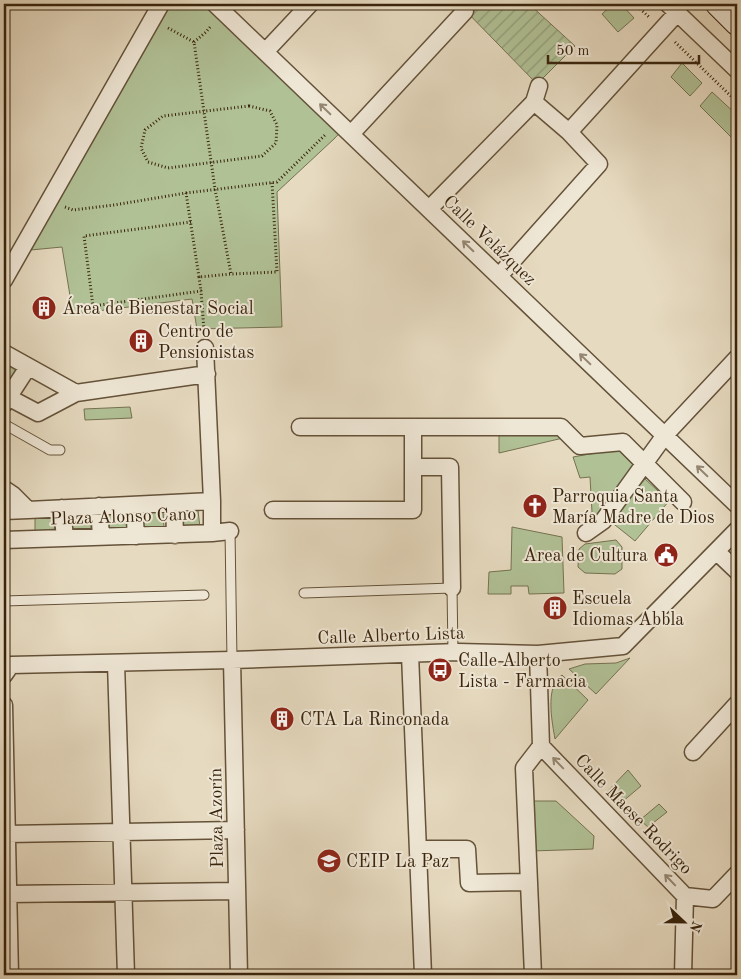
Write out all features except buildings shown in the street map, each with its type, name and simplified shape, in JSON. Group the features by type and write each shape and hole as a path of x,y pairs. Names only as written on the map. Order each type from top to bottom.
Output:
{"main road":[{"path":"718,4 737,23"}],"street":[{"path":"4,280 161,4"},
{"path":"265,52 310,4"},
{"name":"Calle Velázquez","path":"219,7 737,505"},
{"path":"569,132 662,30 673,8 737,70"},
{"path":"351,134 465,11"},
{"path":"429,209 534,102 539,86"},
{"path":"499,276 599,164 569,132 534,102"},
{"name":"Plaza Alonso Cano","path":"4,540 212,533 205,348"},
{"path":"4,353 76,393"},
{"path":"586,533 603,520 665,435 737,358"},
{"path":"28,366 5,399 38,413 76,393 207,374"},
{"path":"300,427 561,428 580,446 624,442 683,502"},
{"path":"273,510 413,510 413,427"},
{"path":"413,467 450,467 452,588"},
{"name":"Plaza Alonso Cano","path":"4,489 28,510"},
{"name":"Plaza Alonso Cano","path":"4,512 212,501"},
{"path":"174,503 175,534"},
{"path":"134,505 136,536"},
{"path":"98,506 101,537"},
{"path":"62,508 65,538"},
{"path":"212,533 230,530"},
{"name":"Calle Alberto Lista","path":"4,675 11,665 453,652 538,654 623,646 737,530"},
{"path":"717,552 737,571"},
{"path":"410,654 422,975"},
{"path":"533,975 524,768 541,746 538,654"},
{"name":"Plaza Azorín","path":"232,660 239,975"},
{"path":"116,663 126,975"},
{"path":"693,752 737,704"},
{"path":"4,705 10,975"},
{"name":"Calle Maese Rodrigo","path":"541,746 685,896 683,975"},
{"path":"7,834 236,830"},
{"path":"418,849 467,849 469,883 529,882"},
{"path":"685,896 712,899 737,874"},
{"path":"8,894 237,890"}],"lane":[{"path":"4,424 50,450 60,450"},
{"path":"230,530 232,660"},
{"path":"304,594 452,588 453,652"},
{"path":"4,601 204,595"}],"path":[{"path":"635,4 737,102"},
{"path":"194,42 206,32 219,7"},
{"path":"152,19 194,42"},
{"path":"194,42 215,189 232,274"},
{"path":"249,106 270,111 277,125 276,142 262,156 168,168 148,162 141,148 145,130 162,116 204,112 249,106"},
{"path":"49,199 73,210 277,182 338,122"},
{"path":"199,277 277,272 272,182"},
{"path":"186,193 199,277 205,348"},
{"path":"191,222 84,236 93,306 200,291"}],"green space":[{"path":"161,4 215,4 344,128 277,192 282,327 197,329 192,299 73,314 62,247 20,251"},
{"path":"459,4 529,4 575,46 537,84"},
{"path":"613,4 621,4 634,18 618,32 602,14"},
{"path":"682,63 702,83 690,96 671,77"},
{"path":"712,92 737,115 737,143 700,106"},
{"path":"4,361 17,369 8,389 4,387"},
{"path":"130,407 132,418 85,420 84,409"},
{"path":"499,433 555,434 563,438 499,453"},
{"path":"617,449 633,465 597,518 583,518 592,512 590,477 580,478 573,457"},
{"path":"645,479 669,501 635,541 610,521"},
{"path":"163,510 164,528 143,528 142,512"},
{"path":"179,510 198,510 200,528 179,528"},
{"path":"106,512 127,513 128,530 107,530"},
{"path":"53,514 55,531 35,533 35,515"},
{"path":"70,514 91,514 91,530 70,532"},
{"path":"512,527 562,537 564,593 529,594 528,586 511,586 511,594 488,594 489,572 511,570"},
{"path":"616,540 622,547 622,569 615,574 585,573 578,567 579,549 585,544"},
{"path":"630,658 596,694 569,669 585,664 616,663"},
{"path":"562,675 588,700 555,739 551,701 553,687 556,680"},
{"path":"628,770 641,786 622,802 607,792"},
{"path":"528,801 556,801 594,836 593,849 531,851"},
{"path":"659,804 667,812 648,827 640,820"}],"place":[{"name":"Área de Bienestar Social","path":"44,308"},
{"name":"Centro de Pensionistas","path":"141,341"},
{"name":"Parroquia Santa María Madre de Dios","path":"535,506"},
{"name":"Area de Cultura","path":"666,555"},
{"name":"Escuela Idiomas Abbla","path":"555,608"},
{"name":"Calle Alberto Lista - Farmacia","path":"440,670"},
{"name":"CTA La Rinconada","path":"282,719"},
{"name":"CEIP La Paz","path":"329,861"}]}
